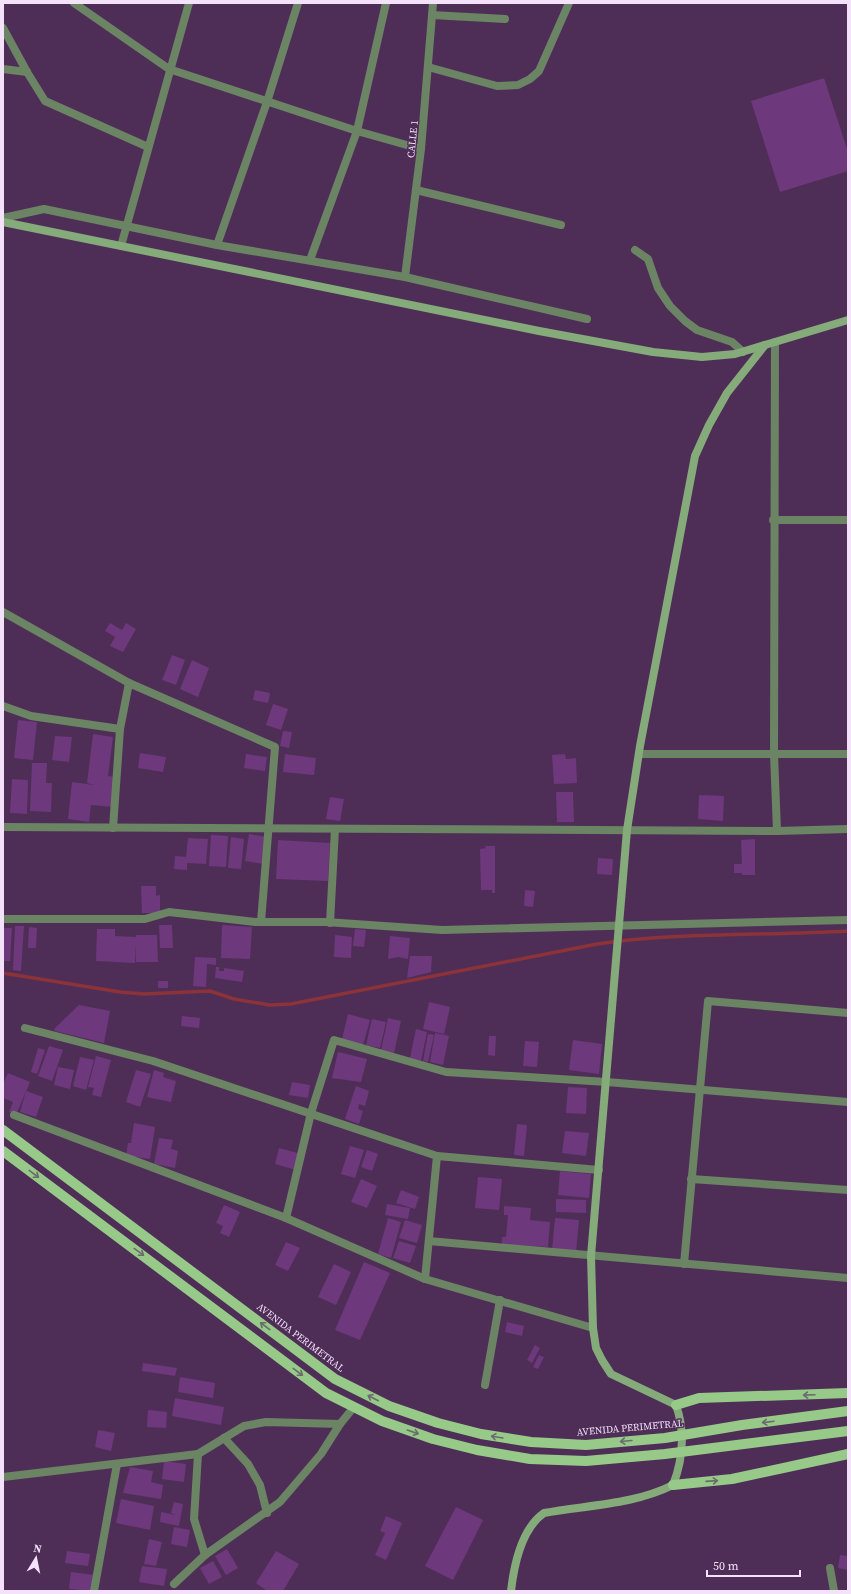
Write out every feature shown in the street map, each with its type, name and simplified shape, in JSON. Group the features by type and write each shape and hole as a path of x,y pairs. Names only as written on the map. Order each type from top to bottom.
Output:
{"main road":[{"name":"AVENIDA PERIMETRAL","path":"3,1130 335,1379 389,1406 438,1423 481,1434 531,1442 586,1445 665,1438 742,1425 848,1411"},
{"path":"3,1151 326,1393 382,1421 433,1439 477,1450 530,1459 586,1461 694,1451 848,1430"},
{"path":"676,1405 699,1398 848,1394"},
{"path":"673,1485 732,1479 848,1454"}],"street":[{"path":"120,246 169,69 189,3"},
{"path":"217,245 268,102 298,3"},
{"path":"310,260 357,131 386,3"},
{"name":"CALLE 1","path":"405,277 421,150 433,3"},
{"path":"428,67 497,86 518,85 530,79 539,71 569,3"},
{"path":"78,4 169,69 357,131 421,150"},
{"path":"432,15 505,19"},
{"path":"3,28 27,72 45,100 148,147"},
{"path":"3,69 27,72"},
{"path":"416,190 561,225"},
{"path":"3,218 44,209 217,245 405,277 587,319"},
{"path":"3,222 539,331 653,352 702,357 735,354 848,320"},
{"path":"635,250 648,259 658,288 670,306 685,321 697,330 732,342 743,352"},
{"path":"775,342 774,754 777,831"},
{"path":"511,1591 520,1550 536,1519 544,1513 625,1502 657,1493 673,1485 682,1455 679,1415 676,1405 611,1374 596,1348 593,1328 591,1256 627,830 695,456 709,425 727,393 765,345"},
{"path":"774,520 848,520"},
{"path":"3,612 129,683 275,747 261,922"},
{"path":"114,828 120,729 129,683"},
{"path":"3,706 31,716 120,729"},
{"path":"640,754 848,754"},
{"path":"3,828 777,831 848,829"},
{"path":"330,922 336,829"},
{"path":"3,919 145,919 169,912 261,922 330,922 442,930 848,920"},
{"path":"684,1264 708,1001 848,1013"},
{"path":"25,1028 153,1062 311,1113 436,1156 599,1170"},
{"path":"286,1218 311,1113 334,1040 446,1072 606,1082 848,1102"},
{"path":"14,1115 286,1218 425,1279 593,1328"},
{"path":"425,1279 436,1156"},
{"path":"691,1179 848,1190"},
{"path":"429,1241 848,1278"},
{"path":"485,1385 500,1300"},
{"path":"174,1584 205,1555 267,1513 280,1502 321,1454 340,1424 354,1407"},
{"path":"3,1477 198,1454 244,1426 266,1422 340,1424"},
{"path":"224,1438 241,1455 260,1485 267,1513"},
{"path":"198,1454 194,1519 205,1555"},
{"path":"94,1591 117,1464"},
{"path":"830,1568 834,1591"}],"building":[{"path":"824,78 848,152 848,171 780,192 751,101"},
{"path":"110,623 122,630 126,623 136,629 123,652 110,646 115,637 105,631"},
{"path":"172,655 185,660 176,685 162,680"},
{"path":"192,660 209,668 198,697 180,689"},
{"path":"255,690 270,693 268,703 253,700"},
{"path":"273,704 288,709 281,730 266,725"},
{"path":"18,720 37,722 33,760 14,758"},
{"path":"283,731 292,732 289,748 280,746"},
{"path":"93,734 113,737 108,776 116,777 113,807 91,805 89,822 68,819 72,782 94,785 87,783"},
{"path":"55,736 72,737 69,762 52,760"},
{"path":"140,753 166,757 163,772 138,768"},
{"path":"246,754 267,757 265,771 244,768"},
{"path":"285,754 316,758 314,775 283,772"},
{"path":"565,754 566,759 576,758 577,783 554,784 552,755"},
{"path":"32,763 47,763 46,783 52,783 51,812 30,811"},
{"path":"12,779 28,780 27,814 10,813"},
{"path":"556,792 573,792 574,822 557,822"},
{"path":"699,795 724,796 723,821 698,819"},
{"path":"330,797 344,799 340,821 326,819"},
{"path":"249,834 267,837 263,864 245,861"},
{"path":"211,835 228,836 226,867 209,866"},
{"path":"231,837 244,839 241,869 228,868"},
{"path":"188,838 208,839 206,864 187,863 187,870 174,869 175,856 186,857"},
{"path":"755,839 755,875 742,875 742,873 734,873 734,864 742,864 741,840"},
{"path":"278,840 330,843 328,881 276,879"},
{"path":"485,846 495,846 495,893 492,893 492,890 481,890 480,849 486,848"},
{"path":"598,858 613,859 612,875 597,874"},
{"path":"141,886 156,886 156,896 160,895 160,913 142,913"},
{"path":"525,890 535,891 533,907 524,906"},
{"path":"159,925 172,925 173,948 160,948"},
{"path":"222,925 252,927 250,959 221,958"},
{"path":"15,926 24,926 21,971 13,970"},
{"path":"29,927 37,928 36,948 28,948"},
{"path":"3,928 12,928 10,961 3,961"},
{"path":"97,929 115,929 115,936 136,937 136,935 157,935 158,962 136,962 136,944 135,963 96,961"},
{"path":"355,929 366,930 364,947 353,946"},
{"path":"335,935 352,937 351,958 334,957"},
{"path":"390,936 410,938 408,959 398,957 388,959"},
{"path":"410,956 432,956 431,972 407,978"},
{"path":"195,957 216,958 216,965 207,964 206,987 193,986"},
{"path":"216,967 219,967 219,971 224,971 224,968 244,971 242,982 215,978"},
{"path":"158,981 168,981 168,988 158,988"},
{"path":"429,1002 450,1007 444,1034 423,1029"},
{"path":"79,1005 110,1011 104,1043 55,1031 54,1029"},
{"path":"348,1014 370,1020 363,1045 342,1039"},
{"path":"182,1016 200,1018 199,1028 181,1026"},
{"path":"388,1018 401,1021 394,1053 381,1050"},
{"path":"372,1019 386,1022 380,1048 366,1045"},
{"path":"416,1029 427,1032 421,1061 410,1058"},
{"path":"435,1033 449,1036 443,1065 430,1062"},
{"path":"428,1034 434,1035 428,1062 423,1061"},
{"path":"489,1036 496,1036 495,1056 488,1055"},
{"path":"573,1040 602,1044 599,1074 569,1070"},
{"path":"525,1041 539,1042 537,1067 523,1066"},
{"path":"49,1046 63,1050 52,1081 38,1076"},
{"path":"38,1048 45,1050 37,1074 31,1072"},
{"path":"338,1052 367,1059 361,1082 332,1078"},
{"path":"96,1056 111,1060 101,1097 92,1095 94,1088 88,1087"},
{"path":"80,1057 94,1060 86,1090 73,1086"},
{"path":"58,1067 74,1070 70,1089 54,1085"},
{"path":"136,1070 151,1074 140,1107 126,1102"},
{"path":"154,1070 164,1073 163,1077 176,1081 171,1102 147,1097"},
{"path":"8,1073 30,1082 16,1115 9,1112 13,1102 3,1098 3,1084"},
{"path":"292,1082 310,1085 308,1098 289,1095"},
{"path":"356,1086 369,1091 365,1106 359,1104 358,1109 363,1111 359,1124 345,1119"},
{"path":"568,1087 587,1088 586,1114 566,1113"},
{"path":"26,1091 43,1097 36,1117 20,1112"},
{"path":"134,1123 155,1127 150,1159 126,1156 128,1143 131,1143"},
{"path":"517,1124 527,1125 524,1156 514,1155"},
{"path":"565,1131 589,1133 586,1156 562,1153"},
{"path":"159,1138 173,1140 171,1149 178,1151 175,1168 154,1164"},
{"path":"350,1146 364,1150 355,1178 341,1174"},
{"path":"279,1148 301,1154 296,1170 275,1164"},
{"path":"367,1150 378,1154 372,1171 361,1167"},
{"path":"560,1171 591,1174 589,1198 558,1195"},
{"path":"478,1177 502,1179 499,1210 475,1208"},
{"path":"361,1179 377,1186 367,1208 351,1202"},
{"path":"401,1190 419,1197 415,1209 396,1203"},
{"path":"556,1199 586,1200 586,1213 556,1212"},
{"path":"387,1204 410,1208 408,1219 385,1215"},
{"path":"224,1205 240,1212 229,1237 220,1233 223,1226 216,1223"},
{"path":"504,1206 531,1208 530,1220 550,1222 548,1247 502,1244 502,1237 506,1237 508,1215 504,1215"},
{"path":"388,1218 401,1222 391,1258 378,1254"},
{"path":"555,1218 579,1220 576,1252 552,1250"},
{"path":"405,1220 422,1225 417,1243 399,1238"},
{"path":"399,1241 416,1246 410,1263 393,1258"},
{"path":"286,1242 300,1248 288,1271 275,1265"},
{"path":"364,1262 390,1273 360,1340 335,1330"},
{"path":"334,1264 351,1272 336,1305 318,1297"},
{"path":"507,1322 524,1326 522,1336 505,1332"},
{"path":"535,1345 540,1348 532,1363 527,1360"},
{"path":"539,1355 544,1357 538,1369 533,1367"},
{"path":"143,1363 177,1368 175,1376 142,1371"},
{"path":"180,1377 215,1383 213,1398 178,1392"},
{"path":"175,1398 224,1407 221,1425 172,1416"},
{"path":"148,1410 167,1412 166,1428 147,1427"},
{"path":"98,1430 115,1433 111,1451 95,1447"},
{"path":"164,1461 186,1464 184,1482 162,1479"},
{"path":"130,1467 153,1471 151,1482 163,1485 161,1499 123,1493"},
{"path":"121,1499 154,1506 150,1530 116,1523"},
{"path":"174,1502 183,1504 179,1526 160,1522 161,1512 176,1515 171,1513"},
{"path":"456,1507 483,1520 453,1580 425,1566"},
{"path":"386,1516 402,1523 386,1560 375,1555 385,1533 380,1531"},
{"path":"174,1527 190,1530 187,1547 171,1544"},
{"path":"149,1539 162,1542 156,1566 144,1564"},
{"path":"227,1549 238,1568 226,1575 215,1556"},
{"path":"67,1551 90,1554 88,1566 65,1563"},
{"path":"276,1551 299,1564 283,1591 267,1591 256,1583"},
{"path":"840,1555 848,1556 848,1570 838,1568"},
{"path":"213,1561 222,1577 209,1584 200,1568"},
{"path":"142,1566 167,1569 164,1586 139,1582"},
{"path":"71,1572 94,1575 92,1591 69,1589"}],"waterway":[{"path":"3,973 120,992 144,994 210,991 234,999 270,1005 291,1004 597,944 628,940 691,936 848,931"}]}
